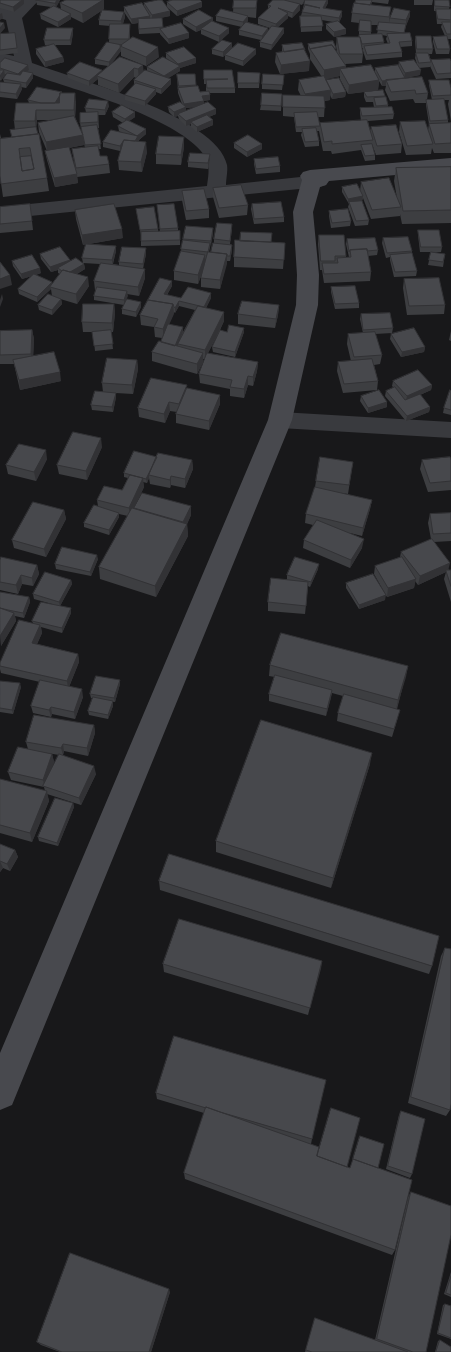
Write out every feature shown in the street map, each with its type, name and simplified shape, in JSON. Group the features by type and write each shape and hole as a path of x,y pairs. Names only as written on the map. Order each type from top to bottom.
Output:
{"street":[{"path":"24,66 7,14 31,0"},
{"path":"0,58 106,94 156,115 194,135 205,144 218,164 216,191"},
{"path":"319,181 310,176 451,164"},
{"path":"0,214 319,181"},
{"path":"0,1093 280,420 307,305 308,276 303,212 311,182 319,181"},
{"path":"280,420 451,430"}],"building":[{"path":"1,0 22,0 13,7 0,3"},
{"path":"36,0 57,0 55,3"},
{"path":"66,0 103,0 82,13 60,3"},
{"path":"162,0 170,11 152,15 144,3"},
{"path":"173,0 200,0 202,2 177,11 167,2"},
{"path":"234,0 257,0 256,8 233,8"},
{"path":"273,0 284,0 300,4 293,13 278,8 288,13 276,24 258,18 271,6 268,5"},
{"path":"305,0 327,0 323,8 342,11 339,18 302,12 305,5 320,8 304,4"},
{"path":"356,0 372,0 370,5 355,3"},
{"path":"435,0 449,0 450,7 435,6"},
{"path":"142,3 150,16 131,19 124,7"},
{"path":"354,3 391,7 389,17 352,13"},
{"path":"54,6 71,14 58,22 40,14"},
{"path":"394,8 410,11 406,20 390,18"},
{"path":"221,9 248,16 243,22 216,16"},
{"path":"436,9 451,9 451,20 438,19"},
{"path":"102,10 124,12 121,21 99,20"},
{"path":"199,10 213,18 196,27 183,19"},
{"path":"300,16 321,16 323,26 301,27"},
{"path":"162,18 163,27 139,29 138,19"},
{"path":"360,20 371,21 371,32 359,31"},
{"path":"212,21 229,28 219,36 201,29"},
{"path":"338,21 346,29 334,32 326,24"},
{"path":"246,22 268,28 262,36 239,30"},
{"path":"379,22 406,24 404,33 377,30"},
{"path":"442,22 451,22 451,34 447,34"},
{"path":"181,23 189,33 168,39 160,29"},
{"path":"110,24 130,24 129,39 109,39"},
{"path":"272,26 284,28 272,45 260,42"},
{"path":"47,28 73,28 70,40 44,40"},
{"path":"15,33 17,48 0,50 0,34"},
{"path":"410,33 412,41 399,42 402,52 367,55 364,46 390,43 387,34"},
{"path":"382,34 384,42 362,44 359,37 359,35"},
{"path":"416,36 431,36 433,49 417,49"},
{"path":"447,36 450,49 437,49 433,37"},
{"path":"133,37 158,47 146,57 120,46"},
{"path":"337,37 360,37 363,54 340,54"},
{"path":"222,40 232,43 223,52 212,49"},
{"path":"333,41 335,49 332,45 310,49 308,44"},
{"path":"107,42 122,45 109,62 95,59"},
{"path":"238,43 256,49 243,61 225,55"},
{"path":"302,43 305,50 284,52 282,45"},
{"path":"54,44 63,57 45,62 36,49"},
{"path":"332,45 346,66 324,70 310,49"},
{"path":"184,47 196,58 178,64 166,53"},
{"path":"304,49 310,61 281,65 276,53"},
{"path":"416,53 428,53 431,62 419,63"},
{"path":"120,57 143,65 138,69 134,68 118,84 97,76"},
{"path":"163,57 180,66 164,76 147,67"},
{"path":"5,58 28,65 18,74 0,68 0,63"},
{"path":"450,59 451,73 437,74 431,60"},
{"path":"414,60 421,70 405,73 399,62"},
{"path":"80,62 102,70 89,81 67,73"},
{"path":"371,65 379,80 349,85 340,69"},
{"path":"398,65 405,78 382,81 375,68"},
{"path":"145,70 171,79 161,89 134,80"},
{"path":"204,70 232,70 235,88 207,88 206,80 228,79 204,79"},
{"path":"23,71 33,73 26,83 3,79 7,73 20,75"},
{"path":"238,72 260,73 259,83 238,83"},
{"path":"177,74 195,74 196,85 179,86"},
{"path":"263,74 284,75 283,85 262,84"},
{"path":"324,76 331,90 305,94 299,80"},
{"path":"422,77 428,93 416,94 415,90 391,92 386,80"},
{"path":"339,78 346,92 333,94 326,80"},
{"path":"429,80 449,80 451,95 433,96"},
{"path":"0,82 21,84 16,94 0,92"},
{"path":"136,83 156,89 145,101 125,95"},
{"path":"198,86 200,92 209,91 210,95 202,96 204,101 184,104 178,88"},
{"path":"37,87 62,92 55,103 41,103 28,100"},
{"path":"383,90 385,96 367,97 364,92"},
{"path":"60,93 75,93 74,110 36,110 35,121 14,121 16,103 59,103"},
{"path":"262,93 282,94 281,106 261,105"},
{"path":"283,95 324,96 325,108 283,107"},
{"path":"386,97 388,105 376,106 374,98"},
{"path":"89,99 108,101 105,110 85,108"},
{"path":"444,99 448,120 430,121 426,100"},
{"path":"180,102 186,107 174,112 168,107"},
{"path":"208,102 216,109 186,121 178,114"},
{"path":"122,105 135,112 125,119 112,112"},
{"path":"392,107 394,114 362,116 360,108"},
{"path":"98,112 98,122 80,123 80,113"},
{"path":"317,112 320,126 296,127 294,113"},
{"path":"207,115 213,120 197,127 191,122"},
{"path":"74,116 83,135 46,142 38,123"},
{"path":"127,120 146,129 137,136 118,126"},
{"path":"367,120 373,140 332,144 332,141 324,142 320,123"},
{"path":"425,121 433,144 407,146 400,122"},
{"path":"451,123 451,143 435,144 429,124"},
{"path":"97,125 101,144 85,145 81,127"},
{"path":"396,125 402,144 377,146 371,127"},
{"path":"36,127 38,134 12,137 10,130"},
{"path":"316,128 319,141 305,142 302,129"},
{"path":"111,130 138,136 135,141 124,140 120,146 103,142"},
{"path":"39,134 47,178 1,184 0,139","holes":["30,148 34,169 22,171 19,149"]},
{"path":"248,135 262,144 247,152 234,143"},
{"path":"159,136 184,137 181,155 156,154"},
{"path":"124,140 146,142 141,162 118,161"},
{"path":"372,144 375,155 365,156 361,145"},
{"path":"98,146 100,156 107,156 109,164 76,168 72,149"},
{"path":"69,147 77,174 54,178 45,151"},
{"path":"190,153 210,154 208,163 188,162"},
{"path":"31,156 34,169 22,171 20,157"},
{"path":"278,157 280,166 256,169 254,159"},
{"path":"451,167 451,210 403,211 396,168"},
{"path":"389,178 401,207 372,210 361,182"},
{"path":"357,184 363,196 348,199 342,187"},
{"path":"241,185 248,205 219,208 213,188"},
{"path":"204,189 209,209 186,211 182,191"},
{"path":"362,201 369,220 356,221 349,202"},
{"path":"281,202 284,217 254,219 252,204"},
{"path":"30,204 32,221 0,224 0,207"},
{"path":"114,204 122,229 82,235 75,210"},
{"path":"174,204 178,228 160,229 157,205"},
{"path":"154,207 158,229 140,230 136,209"},
{"path":"348,209 351,221 332,223 329,211"},
{"path":"217,223 232,224 230,241 214,239"},
{"path":"186,226 213,228 211,241 183,239"},
{"path":"418,230 439,230 442,247 421,247"},
{"path":"180,231 180,240 141,241 141,232"},
{"path":"241,232 272,233 271,242 240,241"},
{"path":"319,235 344,235 346,256 335,256 335,261 321,261"},
{"path":"408,237 412,251 387,253 383,238"},
{"path":"375,238 378,250 350,250 349,252 347,239"},
{"path":"183,240 210,243 208,252 181,249"},
{"path":"235,240 285,243 284,260 234,257"},
{"path":"213,243 232,245 230,256 211,252"},
{"path":"86,244 116,246 112,260 82,258"},
{"path":"60,247 70,260 50,267 40,254"},
{"path":"122,247 146,248 143,264 119,262"},
{"path":"367,249 371,272 324,274 322,263 338,263 337,258 351,257 350,250"},
{"path":"181,251 205,255 198,275 174,271"},
{"path":"208,252 227,254 220,280 201,278"},
{"path":"431,252 445,254 443,262 429,260"},
{"path":"412,253 417,271 395,272 390,255"},
{"path":"32,255 40,268 21,274 12,261"},
{"path":"76,258 84,264 70,272 62,271 58,268"},
{"path":"0,262 10,275 0,279"},
{"path":"101,263 145,269 138,287 94,281"},
{"path":"63,270 88,277 76,294 50,287"},
{"path":"34,274 52,282 37,297 18,289"},
{"path":"160,278 172,281 164,294 181,298 188,287 211,293 204,307 179,301 175,308 173,304 148,300"},
{"path":"439,278 445,305 409,306 404,279"},
{"path":"355,286 359,303 335,304 331,287"},
{"path":"97,287 127,291 124,300 94,296"},
{"path":"48,294 61,299 52,310 38,305"},
{"path":"127,299 141,302 136,312 122,309"},
{"path":"148,300 173,304 163,329 154,327 158,319 140,315"},
{"path":"242,301 279,305 276,319 238,314"},
{"path":"83,304 114,304 112,323 82,322"},
{"path":"198,306 224,312 205,350 178,344"},
{"path":"390,313 393,328 363,330 361,314"},
{"path":"168,324 183,327 175,346 161,342"},
{"path":"229,325 244,328 235,352 212,347 220,330 227,332"},
{"path":"414,328 425,347 402,352 391,334"},
{"path":"32,330 31,354 0,355 0,331"},
{"path":"111,330 113,344 94,346 92,332"},
{"path":"375,332 382,355 354,357 348,334"},
{"path":"159,341 203,353 197,364 152,352"},
{"path":"54,352 60,372 19,380 13,360"},
{"path":"207,353 258,362 253,377 248,376 244,389 230,387 232,380 199,374"},
{"path":"107,358 137,360 132,385 102,383"},
{"path":"372,359 378,381 344,384 338,362"},
{"path":"418,370 432,385 407,396 393,381"},
{"path":"151,378 187,385 179,404 169,402 164,414 138,408"},
{"path":"395,387 405,400 420,394 430,407 407,416 386,391"},
{"path":"187,388 220,395 209,421 176,414"},
{"path":"379,390 387,402 368,408 361,396"},
{"path":"95,391 116,393 112,407 91,405"},
{"path":"451,391 451,410 444,408"},
{"path":"73,432 101,438 86,471 57,465"},
{"path":"19,444 46,450 34,472 6,465"},
{"path":"134,451 157,457 146,479 124,473"},
{"path":"158,453 192,460 185,479 171,476 170,480 149,475"},
{"path":"320,457 353,462 349,485 316,481"},
{"path":"450,457 451,481 430,483 422,460"},
{"path":"130,475 143,478 129,508 97,500 104,486 122,490"},
{"path":"315,487 372,500 363,528 306,514"},
{"path":"142,493 191,506 183,522 134,508"},
{"path":"33,502 64,510 44,549 12,540"},
{"path":"94,505 119,513 109,530 84,523"},
{"path":"132,508 187,524 155,586 99,567"},
{"path":"451,513 451,533 433,534 430,514"},
{"path":"317,520 364,539 351,560 304,540"},
{"path":"432,539 450,563 420,576 401,552"},
{"path":"62,547 97,555 90,572 55,564"},
{"path":"1,557 37,565 32,578 21,575 16,585 0,582"},
{"path":"295,557 319,564 311,582 287,575"},
{"path":"402,557 416,579 388,588 375,566"},
{"path":"446,570 451,570 451,586"},
{"path":"45,572 71,580 59,602 33,594"},
{"path":"373,574 386,595 359,605 346,583"},
{"path":"271,578 308,582 306,606 268,602"},
{"path":"0,592 29,597 23,613 0,608"},
{"path":"41,602 71,608 62,628 32,621"},
{"path":"0,608 14,613 0,636"},
{"path":"19,620 40,625 32,643 78,654 67,681 0,666"},
{"path":"281,633 408,666 398,700 270,665"},
{"path":"275,675 332,690 327,709 269,694"},
{"path":"96,676 120,680 114,698 90,694"},
{"path":"40,680 82,689 74,712 51,707 49,710 31,706"},
{"path":"0,681 20,683 12,710 0,708"},
{"path":"344,694 400,710 394,729 338,713"},
{"path":"93,697 113,701 108,715 88,711"},
{"path":"34,715 94,725 87,748 63,744 61,748 26,742"},
{"path":"261,720 372,753 333,878 216,841"},
{"path":"18,747 52,754 43,780 8,772"},
{"path":"59,754 94,766 79,798 43,786"},
{"path":"0,779 47,791 30,833 0,825"},
{"path":"55,798 73,803 57,843 38,837"},
{"path":"0,844 15,850 7,864 0,861"},
{"path":"169,854 439,936 432,966 159,881"},
{"path":"179,919 322,961 310,1008 163,964"},
{"path":"445,948 451,949 450,1110 411,1097"},
{"path":"174,1036 326,1080 312,1139 156,1093"},
{"path":"206,1107 319,1147 317,1156 350,1168 353,1159 412,1180 395,1250 184,1173"},
{"path":"331,1108 360,1118 347,1167 317,1156"},
{"path":"401,1111 425,1119 412,1174 388,1166"},
{"path":"360,1136 384,1144 378,1168 353,1159"},
{"path":"411,1192 451,1206 451,1235 426,1352 413,1352 377,1339"},
{"path":"70,1253 169,1289 149,1352 62,1352 37,1342"},
{"path":"451,1276 451,1295 446,1293"},
{"path":"445,1304 451,1306 451,1338 438,1333"},
{"path":"315,1318 408,1352 312,1352 306,1350"},
{"path":"440,1340 451,1347 451,1352 436,1352"}]}
